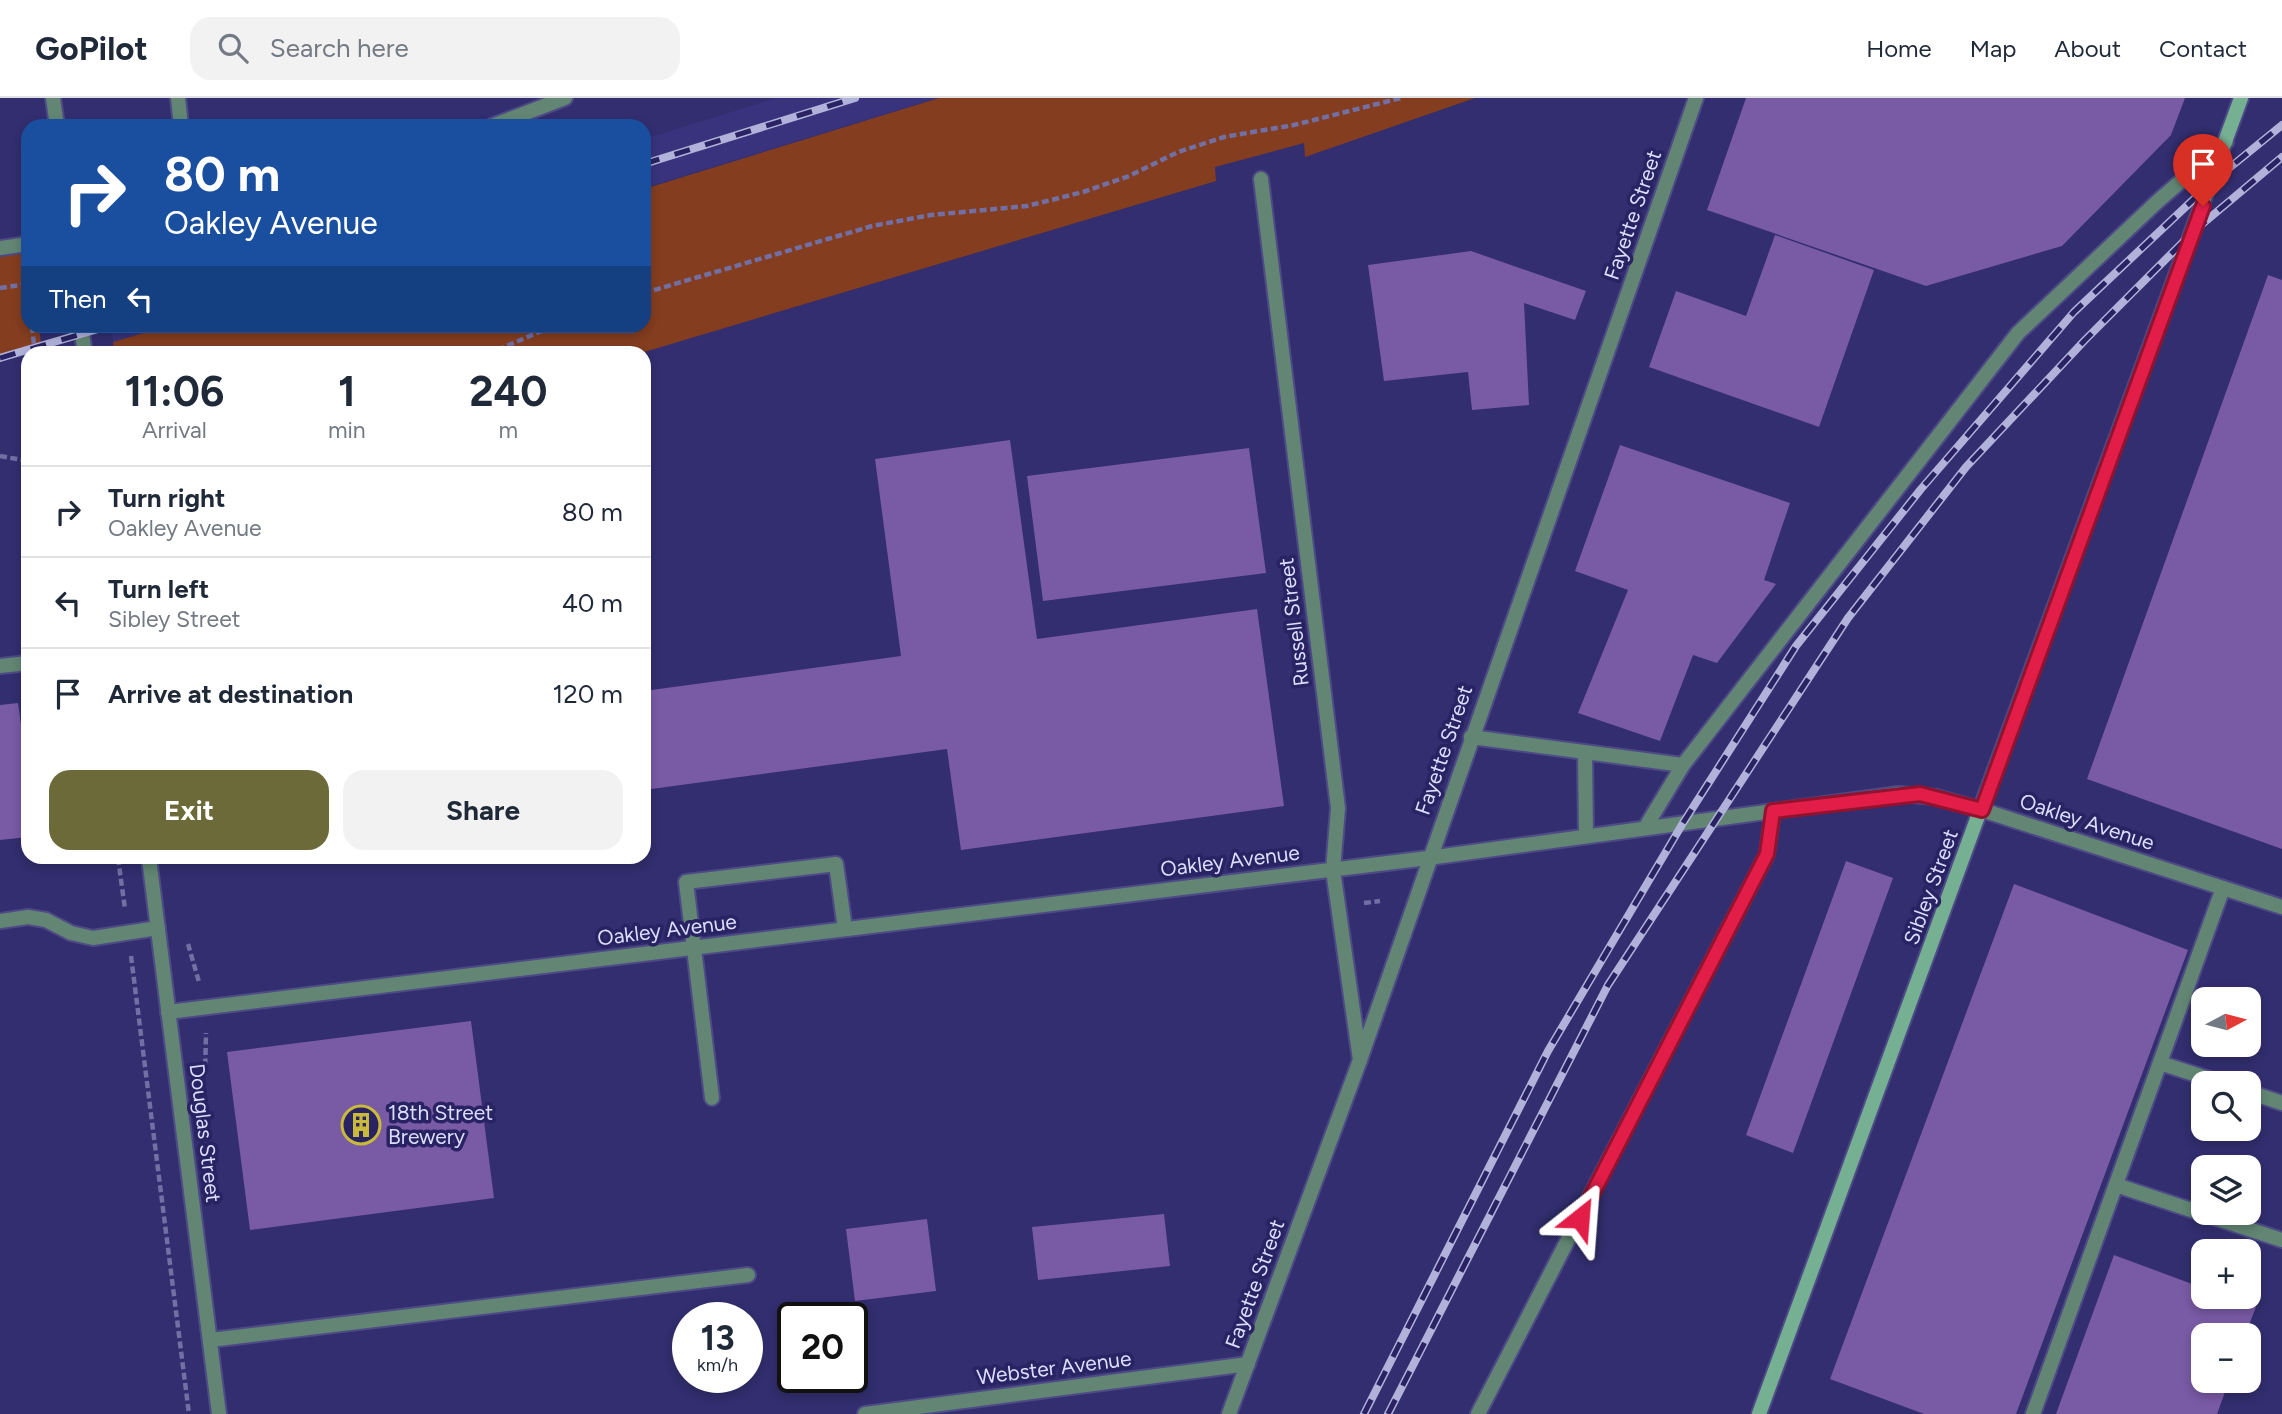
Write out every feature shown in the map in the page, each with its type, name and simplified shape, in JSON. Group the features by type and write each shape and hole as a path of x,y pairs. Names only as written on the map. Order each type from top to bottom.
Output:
{"main road":[{"name":"Sibley Street","path":"1759,1414 2241,98"}],"street":[{"path":"53,98 56,119"},
{"path":"178,98 180,119"},
{"path":"510,119 565,98"},
{"name":"Fayette Street","path":"1229,1414 1360,1060 1428,858 1696,98"},
{"path":"1645,828 1683,765 2018,333 2158,201 2226,142"},
{"name":"Russell Street","path":"1261,179 1338,808 1333,870 1360,1060"},
{"path":"0,248 21,245"},
{"path":"0,666 21,664"},
{"path":"1471,737 1683,765"},
{"path":"1585,753 1586,835"},
{"name":"Oakley Avenue","path":"168,1012 1333,870 1586,835 1920,794 1982,810 2282,907"},
{"path":"1478,1414 1756,877 1767,854 1773,811"},
{"name":"Douglas Street","path":"150,864 219,1414"},
{"path":"712,1098 686,882 836,864 845,929"},
{"path":"2033,1414 2223,888"},
{"path":"0,921 27,917 46,920 71,933 93,938 158,928"},
{"path":"2160,1063 2191,1073"},
{"path":"2261,1096 2282,1103"},
{"path":"2116,1185 2282,1240"},
{"path":"209,1340 748,1275"},
{"name":"Webster Avenue","path":"865,1414 1248,1364"}],"path":[{"path":"651,291 872,226 931,215 1027,206 1083,192 1129,176 1178,152 1224,137 1294,125 1401,98"},
{"path":"0,288 21,285"},
{"path":"507,346 537,333"},
{"path":"0,456 21,460"},
{"path":"119,864 189,1414"},
{"path":"1356,904 1380,901"}],"shaded area":[{"path":"776,98 937,98 651,186 651,137"},
{"path":"939,98 1475,98 1305,157 1304,143 1215,167 1216,181 651,350 651,346 113,346 113,342 143,333 651,333 651,187"},
{"path":"21,245 21,333 40,333 41,345 21,346 21,351 0,358 0,248"},
{"path":"112,333 143,333 113,342"}],"building":[{"path":"1746,98 2185,98 2171,135 2062,246 1926,286 1707,210"},
{"path":"1775,235 1874,270 1819,427 1649,367 1676,291 1746,316"},
{"path":"1471,251 1586,291 1575,320 1524,303 1529,405 1472,410 1468,372 1384,381 1368,265"},
{"path":"2268,275 2282,280 2282,849 2087,779"},
{"path":"1010,440 1037,639 1257,609 1284,806 961,850 947,749 651,789 651,690 901,656 875,459"},
{"path":"1620,445 1790,503 1764,580 1776,584 1717,663 1693,655 1660,741 1578,713 1628,590 1575,571"},
{"path":"1249,448 1266,573 1043,601 1027,476"},
{"path":"18,703 21,725 21,838 0,840 0,705"},
{"path":"1846,861 1893,878 1793,1153 1746,1135"},
{"path":"2014,884 2188,950 2016,1414 1924,1414 1830,1379"},
{"name":"18th Street Brewery","path":"471,1021 494,1198 250,1230 227,1052"},
{"path":"1164,1214 1170,1266 1038,1280 1032,1227"},
{"path":"927,1219 936,1291 855,1301 846,1229"},
{"path":"2114,1255 2191,1284 2191,1309 2255,1309 2250,1323 2191,1323 2191,1393 2225,1393 2217,1414 2056,1414"}],"railway":[{"path":"651,162 855,98"},
{"path":"1364,1414 1548,1051 1683,823 1796,646 1921,489 2074,312 2212,182 2282,125"},
{"path":"1388,1414 1608,985 1848,618 1966,467 2085,340 2194,231 2282,157"},
{"path":"40,346 84,333"},
{"path":"0,358 21,352"}],"place":[{"name":"18th Street Brewery","path":"361,1125"}],"route":[{"path":"1580,1218 1767,854 1773,811 1899,794 1936,797 1982,810 2203,206"}]}
